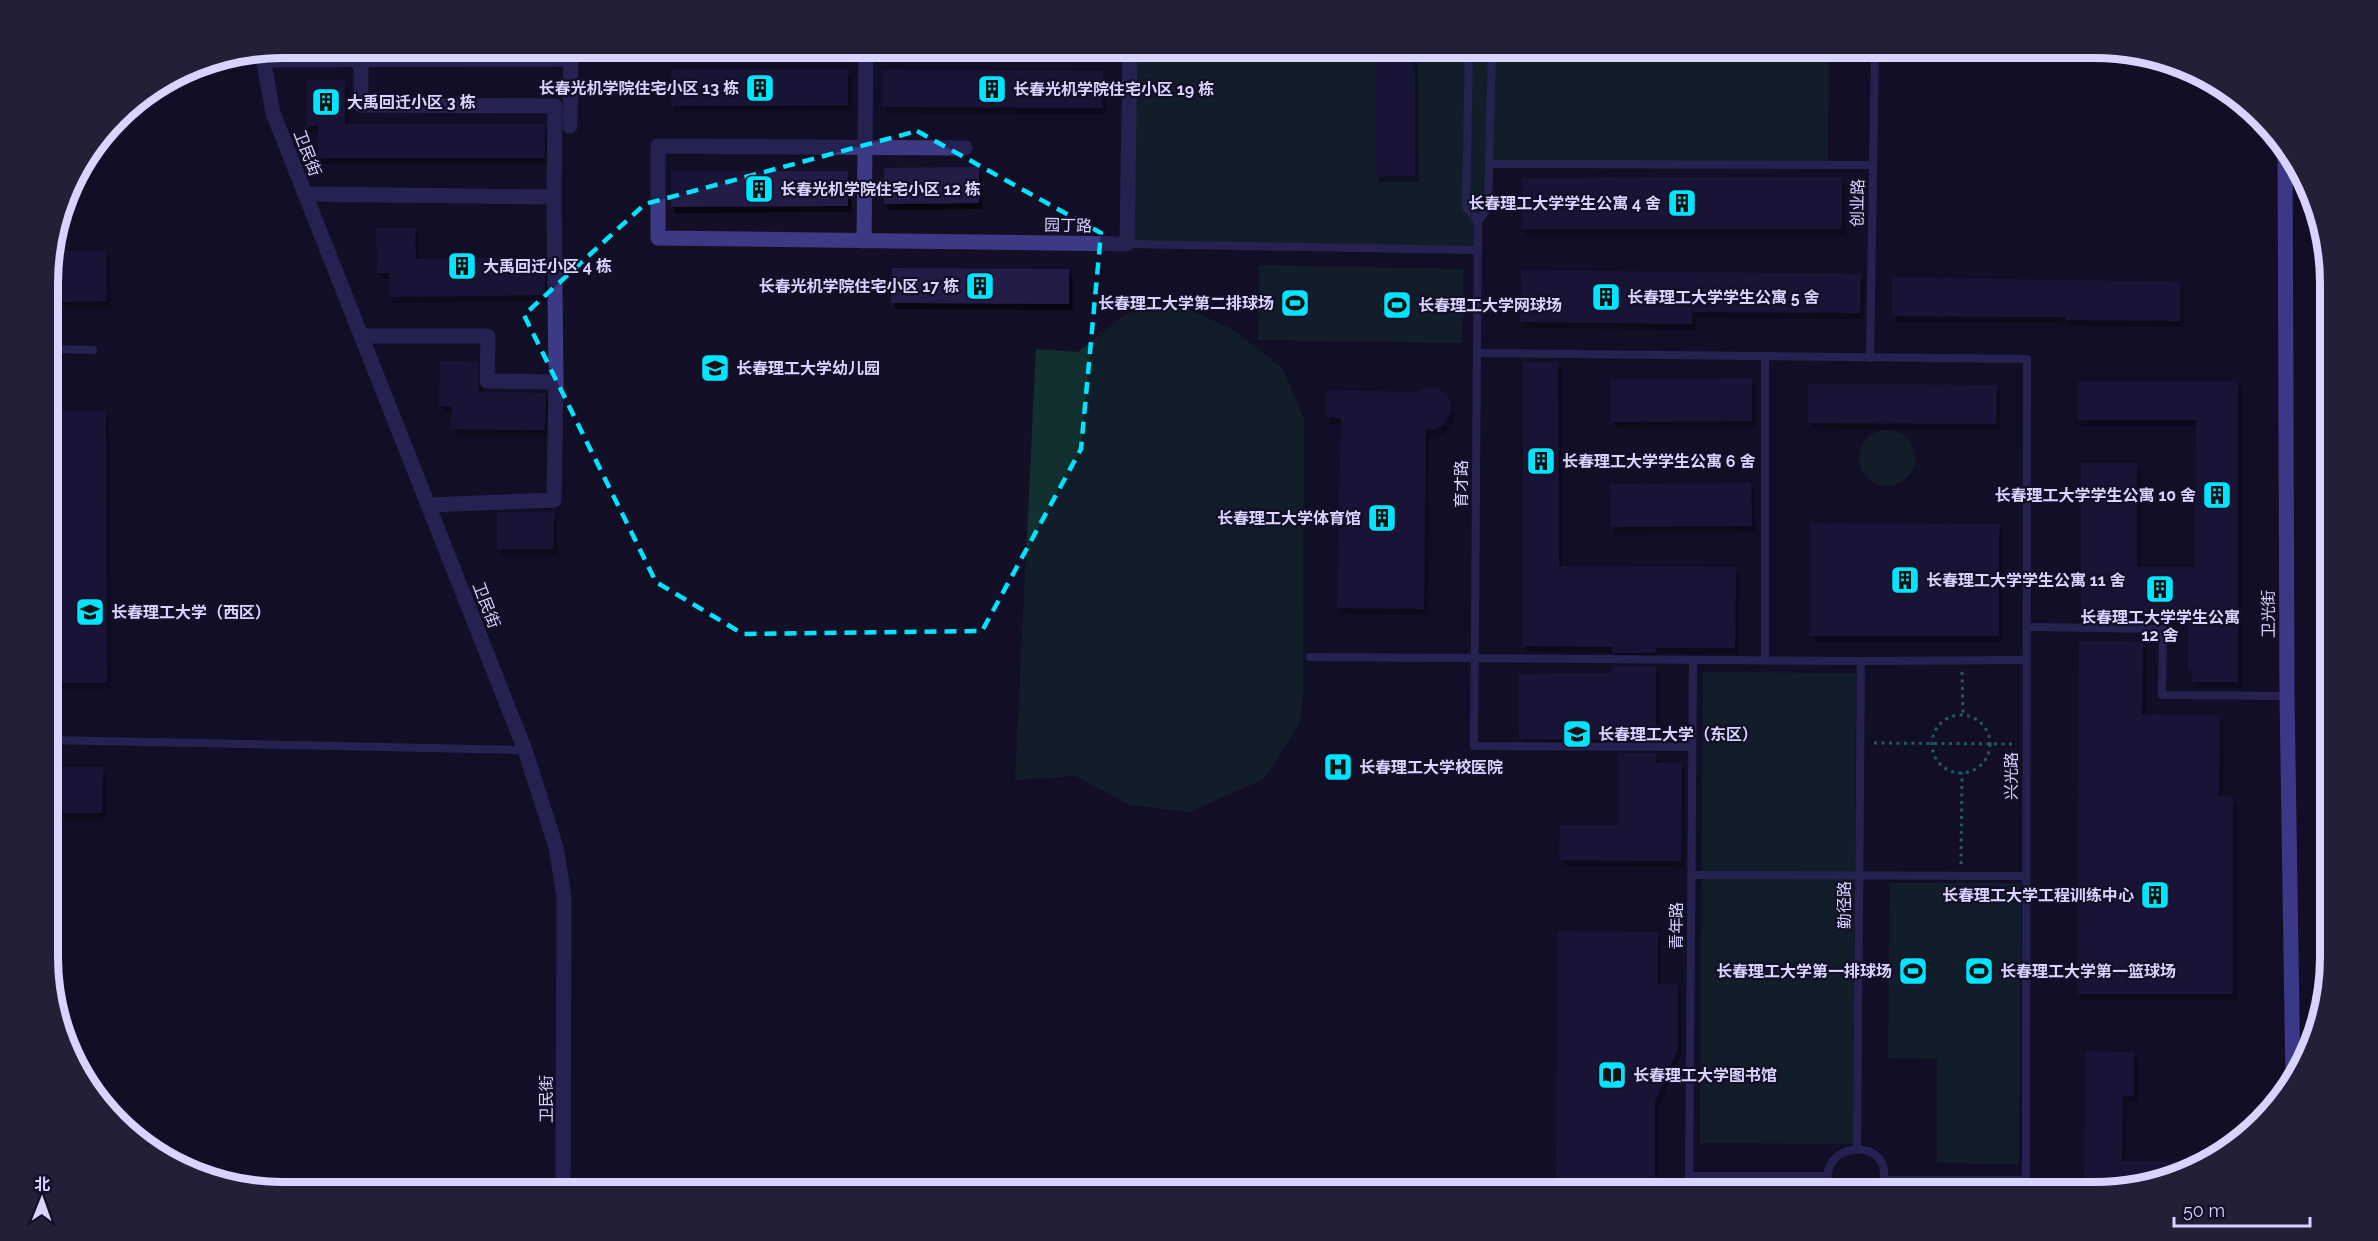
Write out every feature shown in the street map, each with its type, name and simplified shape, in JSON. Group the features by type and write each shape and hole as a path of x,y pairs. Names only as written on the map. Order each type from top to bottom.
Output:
{"main road":[{"name":"卫光街","path":"2285,164 2287,696 2293,1063"}],"street":[{"path":"361,58 361,105 555,106 554,500 429,505"},
{"path":"570,126 571,58"},
{"path":"864,241 866,58"},
{"path":"1127,244 1130,58"},
{"name":"卫民街","path":"263,59 273,113 525,750 556,847 564,896 563,1182"},
{"name":"园丁路","path":"865,148 658,146 658,238 1127,244"},
{"path":"865,148 965,148"},
{"path":"305,194 554,197"},
{"path":"361,336 488,336 487,381 556,382"}],"lane":[{"name":"育才路","path":"1469,58 1466,207 1478,222"},
{"name":"育才路","path":"1492,58 1488,208 1478,222 1477,250 1474,746 1692,747"},
{"name":"创业路","path":"1870,358 1875,58"},
{"path":"1489,164 1873,165"},
{"name":"园丁路","path":"1127,244 1477,250"},
{"path":"58,349 93,350"},
{"path":"1477,353 1870,358"},
{"path":"1765,357 1765,660"},
{"name":"兴光路","path":"1870,358 2027,359 2026,1180"},
{"path":"2026,627 2163,629 2162,695 2287,696"},
{"path":"1310,657 2026,660"},
{"name":"青年路","path":"1689,1182 1693,660"},
{"name":"勤径路","path":"1857,1149 1861,661"},
{"path":"58,740 525,750"},
{"path":"1691,875 2026,876"},
{"path":"1828,1182 1827,1176 1835,1158 1843,1152 1857,1149 1872,1153 1880,1160 1885,1168 1884,1180 2026,1180"},
{"path":"1689,1176 1827,1176"}],"path":[{"path":"1962,660 1963,715"},
{"path":"1963,715 1981,723 1987,730 1989,744 1986,759 1980,766 1962,773 1952,772 1937,761 1932,744 1938,726 1945,720 1963,715"},
{"path":"1860,743 2026,744"},
{"path":"1961,876 1962,773"}],"highlighted area":[{"path":"917,131 1101,233 1081,449 982,631 743,634 656,582 524,315 645,204"}],"green space":[{"path":"1130,58 1829,58 1828,165 1489,164 1488,208 1478,222 1477,250 1127,244"},
{"name":"长春理工大学网球场","path":"1259,265 1463,269 1462,343 1258,340"},
{"path":"1183,307 1232,329 1283,369 1304,419 1301,721 1264,779 1189,812 1130,805 1075,776 1015,780 1036,349 1078,352 1127,313"},
{"path":"1887,430 1898,432 1907,438 1913,447 1915,458 1913,469 1907,478 1898,484 1887,486 1876,484 1867,478 1861,469 1859,458 1861,447 1867,438 1876,432"},
{"path":"1703,672 1856,673 1853,1144 1700,1143"},
{"name":"长春理工大学第一篮球场","path":"1890,883 2021,883 2019,1164 1937,1163 1937,1059 1888,1058"}],"building":[{"path":"1375,58 1414,58 1415,176 1376,176"},
{"name":"长春光机学院住宅小区 13 栋","path":"671,70 848,70 848,105 671,106"},
{"name":"长春光机学院住宅小区 19 栋","path":"882,70 1103,71 1102,108 882,107"},
{"name":"大禹回迁小区 3 栋","path":"307,80 345,80 345,124 545,124 545,158 318,158 318,126 306,126"},
{"path":"979,167 979,203 884,204 884,168"},
{"name":"长春光机学院住宅小区 12 栋","path":"671,171 848,171 848,206 671,207"},
{"name":"长春理工大学学生公寓 4 舍","path":"1842,177 1842,229 1522,229 1522,178"},
{"name":"大禹回迁小区 4 栋","path":"376,228 415,228 416,259 545,257 545,295 389,297 389,273 377,273"},
{"path":"61,251 106,251 107,301 58,302"},
{"name":"长春光机学院住宅小区 17 栋","path":"892,268 1069,269 1069,304 891,303"},
{"path":"1521,270 1861,274 1860,313 1692,312 1692,324 1520,322"},
{"path":"1892,277 2180,282 2180,321 2066,320 2066,317 1892,316"},
{"path":"440,361 478,362 479,392 546,393 545,430 451,429 452,406 439,406"},
{"path":"1523,362 1558,362 1559,566 1736,567 1735,648 1655,648 1656,653 1612,653 1612,647 1523,646"},
{"path":"1752,378 1752,421 1611,422 1611,379"},
{"path":"2078,381 2238,381 2238,682 2192,682 2192,670 2188,671 2188,612 2081,612 2081,463 2137,463 2137,567 2195,567 2196,420 2078,420"},
{"path":"1808,384 1997,385 1996,424 1808,423"},
{"name":"长春理工大学体育馆","path":"1427,387 1440,389 1449,399 1451,413 1443,425 1437,429 1426,430 1424,609 1337,608 1341,418 1326,418 1326,390 1417,392"},
{"path":"58,411 106,411 107,683 58,683"},
{"path":"1751,483 1752,526 1611,527 1610,484"},
{"path":"497,512 554,512 554,549 497,549"},
{"name":"长春理工大学学生公寓 11 舍","path":"1810,523 1999,524 1999,636 1810,636"},
{"name":"长春理工大学工程训练中心","path":"2079,641 2143,642 2142,714 2220,715 2219,796 2233,797 2233,994 2077,994"},
{"path":"1612,666 1656,666 1656,740 1519,739 1518,674 1612,673"},
{"path":"1618,753 1656,753 1656,763 1682,763 1681,861 1559,860 1560,825 1618,825"},
{"path":"58,767 103,767 102,813 58,813"},
{"name":"长春理工大学图书馆","path":"1557,931 1658,932 1658,984 1678,984 1678,1049 1655,1102 1655,1182 1556,1182"},
{"path":"2085,1051 2134,1052 2134,1096 2123,1096 2122,1161 2188,1162 2167,1171 2124,1181 2084,1182"}],"place":[{"name":"长春光机学院住宅小区 13 栋","path":"760,88"},
{"name":"长春光机学院住宅小区 19 栋","path":"992,89"},
{"name":"大禹回迁小区 3 栋","path":"326,102"},
{"name":"长春光机学院住宅小区 12 栋","path":"759,189"},
{"name":"长春理工大学学生公寓 4 舍","path":"1682,203"},
{"name":"大禹回迁小区 4 栋","path":"462,266"},
{"name":"长春光机学院住宅小区 17 栋","path":"980,286"},
{"name":"长春理工大学学生公寓 5 舍","path":"1606,297"},
{"name":"长春理工大学第二排球场","path":"1295,303"},
{"name":"长春理工大学网球场","path":"1397,305"},
{"name":"长春理工大学幼儿园","path":"715,368"},
{"name":"长春理工大学学生公寓 6 舍","path":"1541,461"},
{"name":"长春理工大学学生公寓 10 舍","path":"2217,495"},
{"name":"长春理工大学体育馆","path":"1382,518"},
{"name":"长春理工大学学生公寓 11 舍","path":"1905,580"},
{"name":"长春理工大学学生公寓 12 舍","path":"2160,589"},
{"name":"长春理工大学（西区）","path":"90,612"},
{"name":"长春理工大学（东区）","path":"1577,734"},
{"name":"长春理工大学校医院","path":"1338,767"},
{"name":"长春理工大学工程训练中心","path":"2155,895"},
{"name":"长春理工大学第一排球场","path":"1913,971"},
{"name":"长春理工大学第一篮球场","path":"1979,971"},
{"name":"长春理工大学图书馆","path":"1612,1075"}]}
